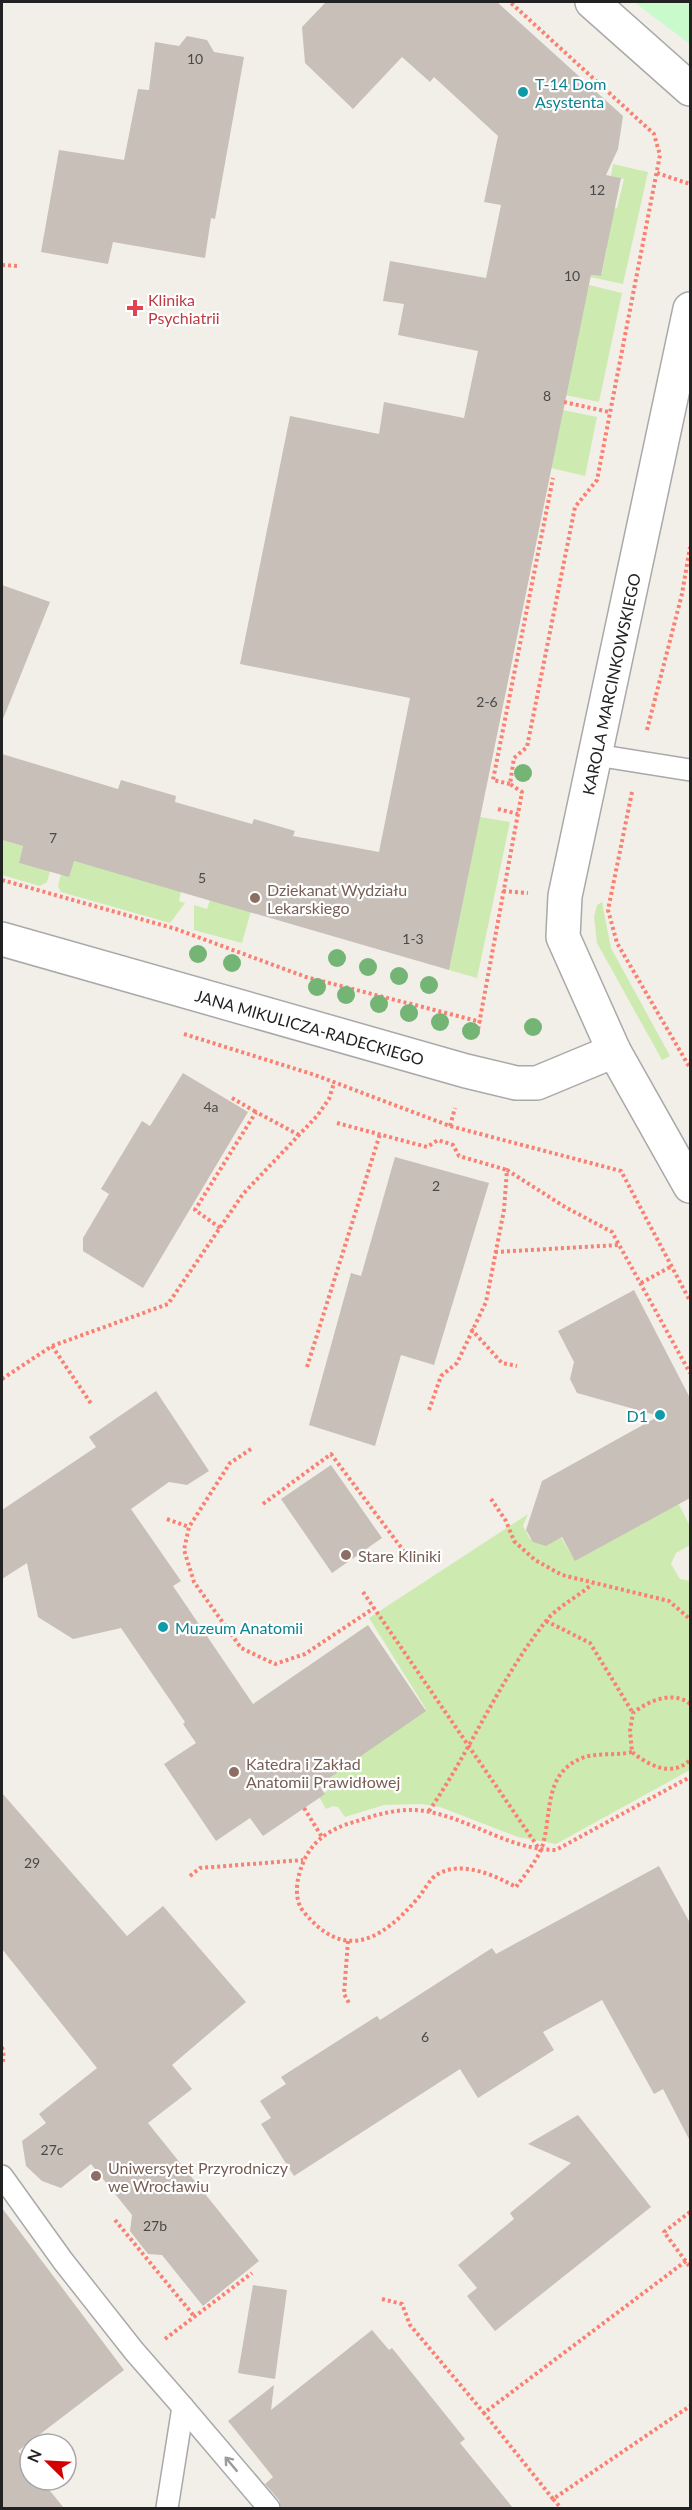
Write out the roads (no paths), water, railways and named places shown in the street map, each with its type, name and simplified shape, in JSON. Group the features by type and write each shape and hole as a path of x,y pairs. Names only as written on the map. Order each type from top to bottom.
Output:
{"street":[{"path":"592,2 690,89"},
{"name":"KAROLA MARCINKOWSKIEGO","path":"690,309 565,897 563,938 614,1051 690,1186"},
{"name":"JANA MIKULICZA-RADECKIEGO","path":"2,939 466,1071 516,1083 537,1083 614,1051"}],"lane":[{"path":"596,755 690,770"},
{"path":"2,2176 63,2261 140,2358 269,2508"},
{"path":"167,2508 183,2407"}],"place":[{"name":"T-14 Dom Asystenta","path":"523,92"},
{"name":"Klinika Psychiatrii","path":"135,308"},
{"name":"Dziekanat Wydziału Lekarskiego","path":"255,898"},
{"name":"D1","path":"660,1415"},
{"name":"Stare Kliniki","path":"346,1555"},
{"name":"Muzeum Anatomii","path":"163,1627"},
{"name":"Katedra i Zakład Anatomii Prawidłowej","path":"234,1772"},
{"name":"Uniwersytet Przyrodniczy we Wrocławiu","path":"96,2176"}]}
